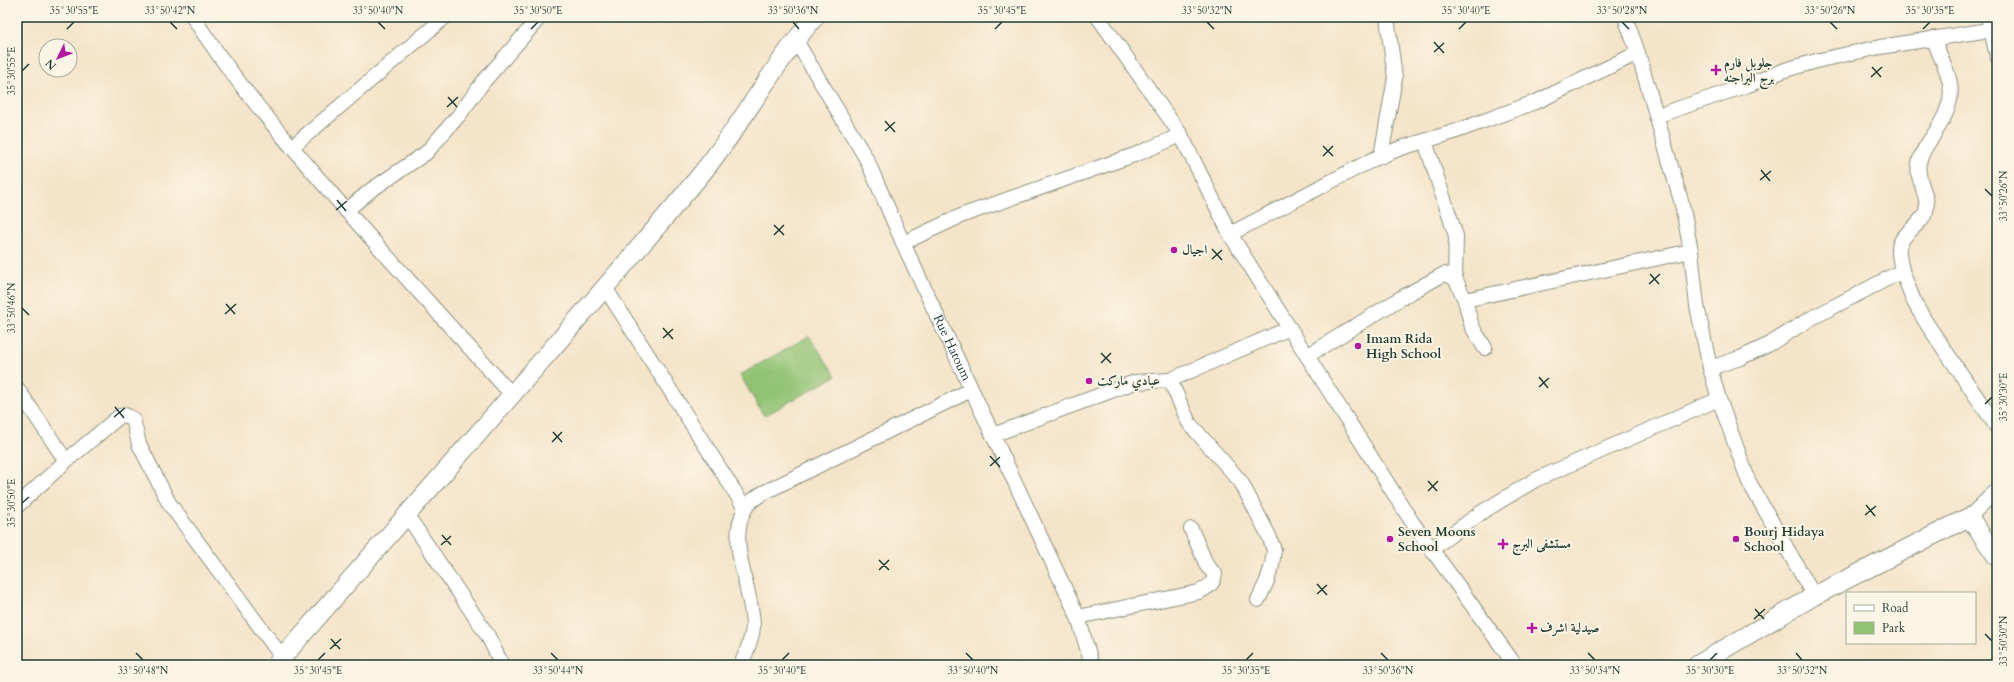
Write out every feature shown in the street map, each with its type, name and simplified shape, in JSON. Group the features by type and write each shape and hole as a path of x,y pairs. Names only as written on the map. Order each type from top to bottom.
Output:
{"street":[{"path":"193,17 241,86 346,211 512,395"},
{"path":"292,147 445,17"},
{"path":"346,211 371,190 426,153 459,115 484,81 540,17"},
{"path":"17,506 66,460 120,416 125,415 133,419 139,444 169,503 279,661 606,289 706,169 795,39 815,17"},
{"path":"1098,17 1181,135 1230,234 1412,522 1515,665"},
{"path":"1381,156 1395,78 1387,17"},
{"path":"1625,17 1638,53 1682,204 1691,251 1697,306 1710,368 1719,400 1749,482 1814,596"},
{"path":"1656,116 1748,85 1792,68 1848,53 1933,38 1988,23 1997,56"},
{"path":"1933,38 1952,90 1951,102 1947,116 1922,154 1918,164 1919,178 1927,202 1925,212 1919,223 1904,238 1899,246 1902,271 1915,304 1927,324 1997,428"},
{"name":"Rue Hatoum","path":"795,39 866,160 971,390 1078,617 1092,665"},
{"path":"1230,234 1317,187 1381,156 1454,132 1538,101 1638,53"},
{"path":"903,243 963,215 1137,154 1181,135"},
{"path":"1425,141 1456,236 1455,278 1465,300 1472,327 1485,348"},
{"path":"1465,300 1691,251"},
{"path":"1710,368 1740,358 1768,345 1810,319 1902,271"},
{"path":"1307,356 1401,298 1444,274 1455,278"},
{"path":"606,289 745,508"},
{"path":"993,435 1135,382 1170,380 1290,328"},
{"path":"1170,380 1189,423 1241,482 1269,536 1274,550 1272,565 1267,581 1258,600"},
{"path":"17,388 66,460"},
{"path":"741,665 748,648 753,628 749,592 740,557 738,541 739,525 745,508 763,493 971,390"},
{"path":"1432,548 1482,512 1535,480 1719,400"},
{"path":"1698,665 1814,596 1969,517 1997,490"},
{"path":"407,515 488,636 502,665"},
{"path":"1969,517 1997,558"},
{"path":"1078,617 1199,592 1209,587 1214,581 1215,574 1207,566 1191,529"}],"green space":[{"path":"809,336 836,376 764,416 740,375"}],"place":[{"name":"جلوبل فارم برج البراجنه","path":"1716,70"},
{"name":"اجيال","path":"1174,250"},
{"name":"Imam Rida High School","path":"1358,346"},
{"name":"عبادي ماركت","path":"1089,381"},
{"name":"Seven Moons School","path":"1390,539"},
{"name":"Bourj Hidaya School","path":"1736,539"},
{"name":"مستشفى البرج","path":"1503,544"},
{"name":"صيدلية اشرف","path":"1532,628"}]}
